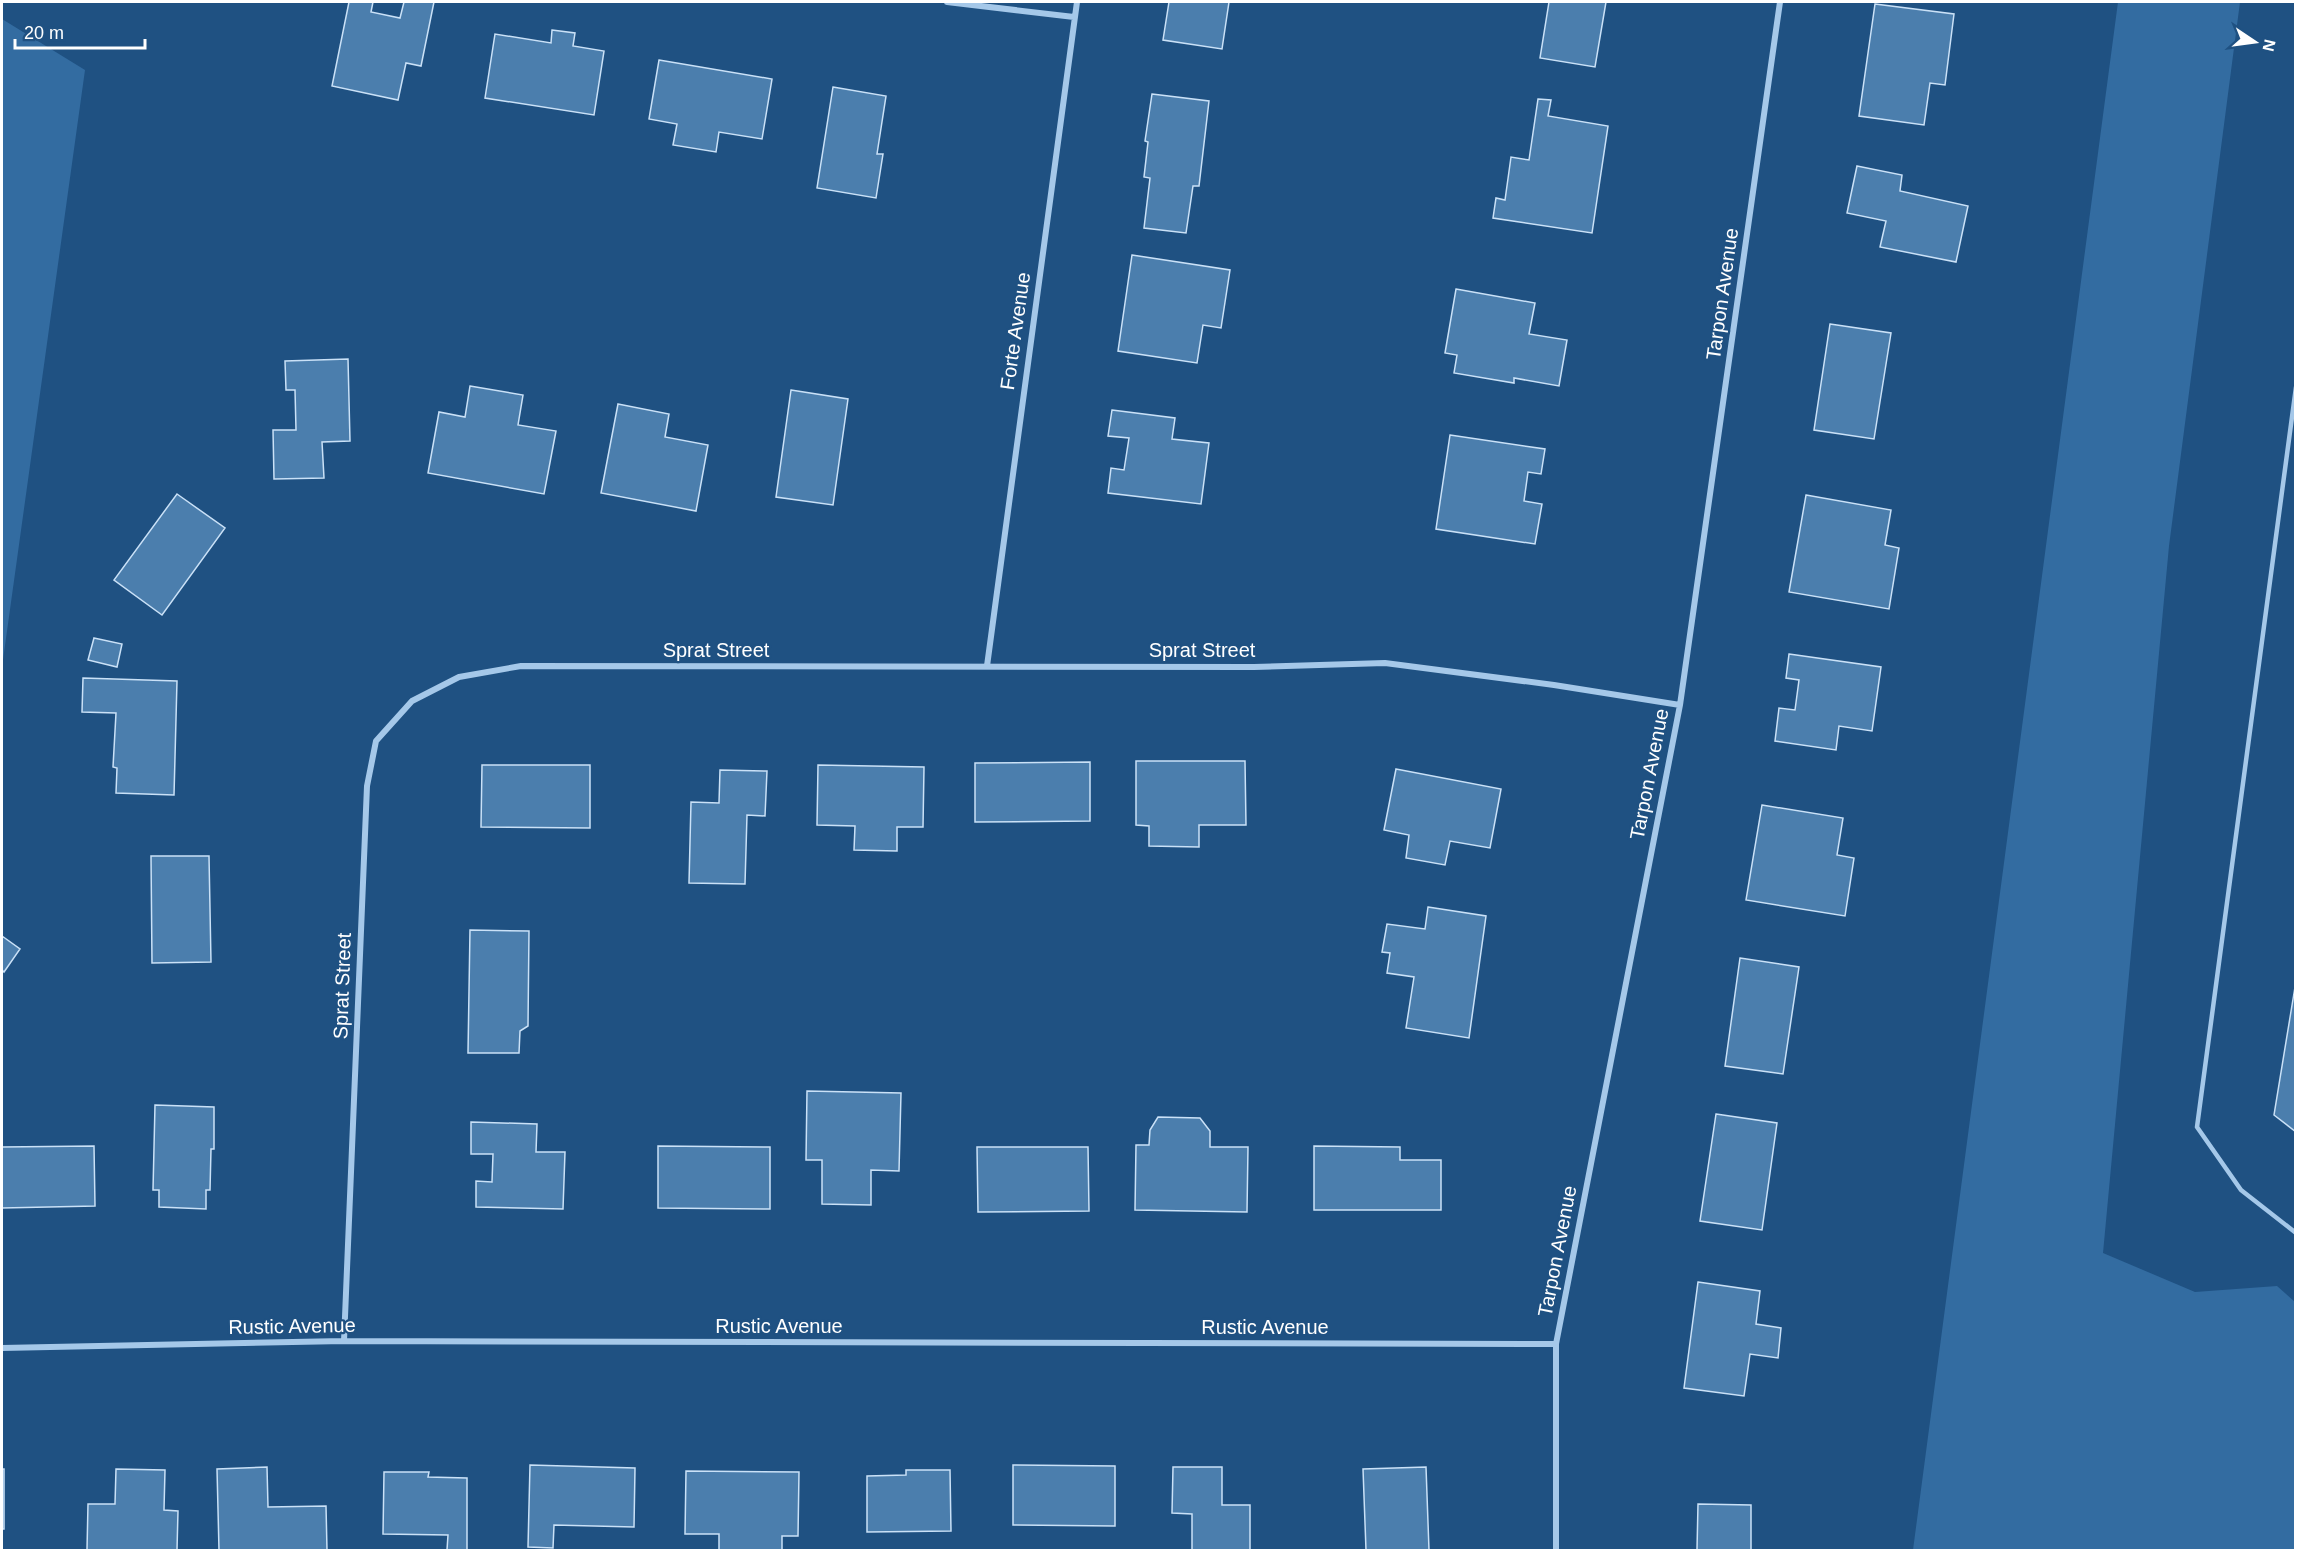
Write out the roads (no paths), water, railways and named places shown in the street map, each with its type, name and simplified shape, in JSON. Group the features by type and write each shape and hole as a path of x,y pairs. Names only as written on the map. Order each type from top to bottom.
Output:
{"street":[{"path":"947,2 1074,17"},
{"name":"Forte Avenue","path":"987,666 1077,2"},
{"name":"Tarpon Avenue","path":"1556,1551 1556,1344 1680,705 1780,2"},
{"name":"Sprat Street","path":"344,1341 367,786 376,741 412,701 459,677 521,666 1254,667 1385,663 1554,685 1680,705"},
{"name":"Rustic Avenue","path":"2,1348 344,1341 1556,1344"}],"lane":[{"path":"2295,387 2197,1127 2241,1190 2295,1233"}]}
